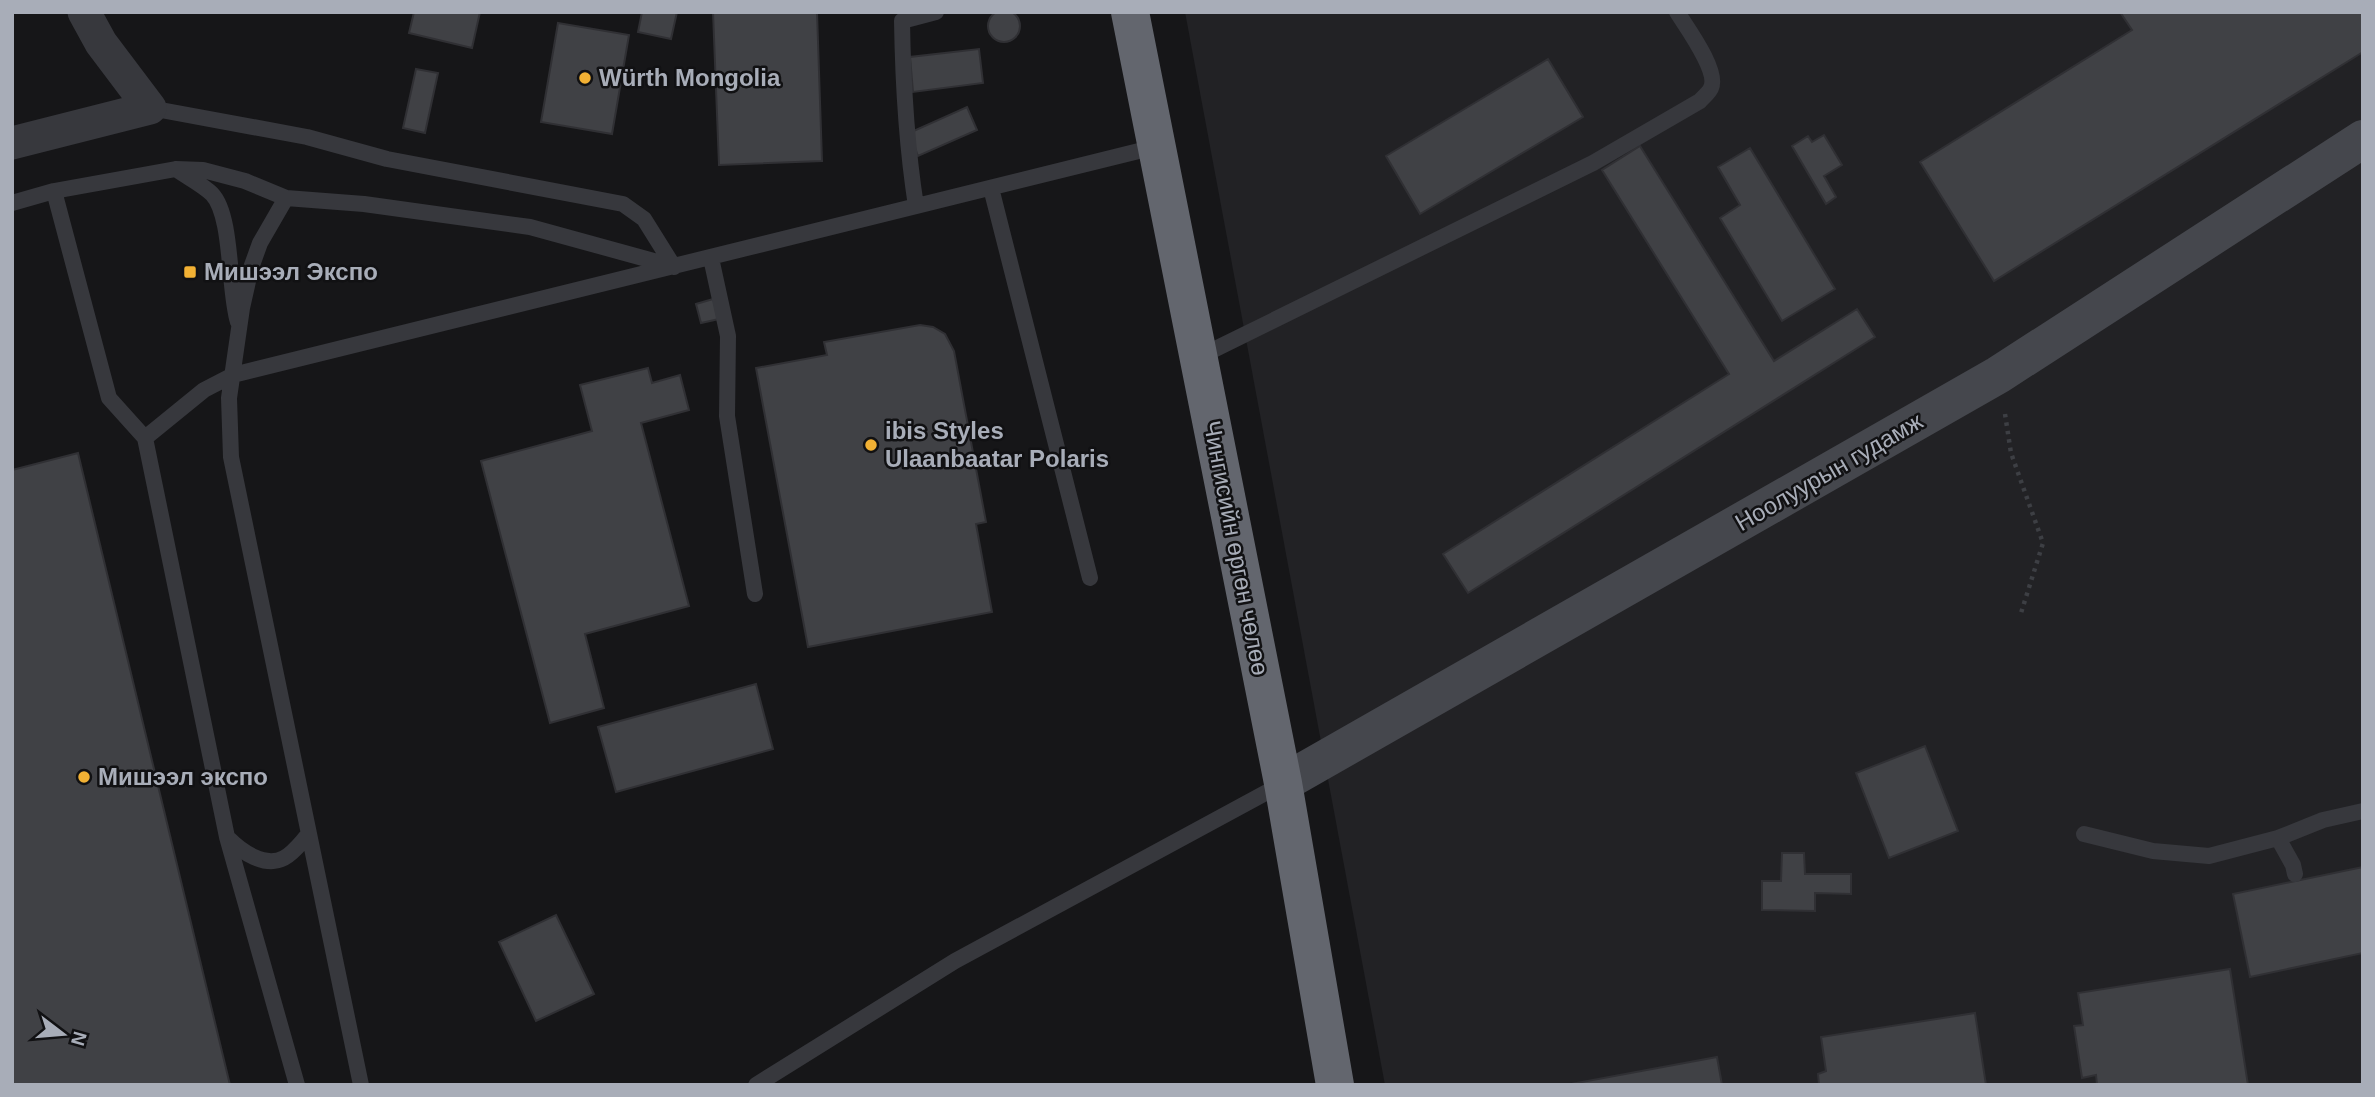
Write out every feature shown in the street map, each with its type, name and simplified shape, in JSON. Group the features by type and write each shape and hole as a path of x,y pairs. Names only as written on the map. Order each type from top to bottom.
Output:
{"highway":[{"name":"Чингисийн өргөн чөлөө","path":"1130,12 1283,783 1335,1085"}],"street":[{"path":"12,143 150,108 101,44 84,12"},
{"name":"Ноолуурын гудамж","path":"1283,783 1998,375 2363,139"}],"lane":[{"path":"916,206 903,107 902,21 936,12"},
{"path":"1197,358 1593,163 1700,101 1711,89 1713,79 1709,64 1677,12"},
{"path":"150,108 307,137 387,159 623,204 644,219 674,267"},
{"path":"145,438 204,390 233,375 1155,147"},
{"path":"12,203 54,191 176,169 203,170 244,181 286,198 364,204 530,227 674,267"},
{"path":"176,169 213,195 220,210 228,251 232,306 240,329"},
{"path":"991,188 1090,578"},
{"path":"54,191 109,398 145,438 227,837 297,1085"},
{"path":"286,198 260,243 245,295 229,398 231,457 361,1085"},
{"path":"710,258 728,337 727,416 755,594"},
{"path":"756,1085 955,961 1283,783"},
{"path":"2084,834 2153,851 2210,856 2278,838 2323,820 2363,811"},
{"path":"227,837 246,854 266,861 286,857 309,834"},
{"path":"2278,838 2295,874"}],"path":[{"path":"1998,375 2011,453 2043,543 2021,613"}],"shaded area":[{"path":"1185,12 2363,12 2363,1085 1385,1085"}],"building":[{"path":"1004,10 1015,15 1020,26 1015,37 1004,42 993,37 988,26 993,15"},
{"path":"414,12 480,12 472,48 409,33"},
{"path":"642,12 677,12 671,39 638,32"},
{"path":"713,12 817,12 822,161 719,165"},
{"path":"2120,12 2363,12 2363,52 1994,281 1920,162 2132,30"},
{"name":"Würth Mongolia","path":"558,23 629,35 612,134 541,122"},
{"path":"979,49 983,83 913,92 910,57"},
{"path":"1548,59 1583,117 1420,214 1386,156"},
{"path":"416,69 438,73 425,133 403,128"},
{"path":"967,107 977,130 918,156 909,133"},
{"path":"1824,135 1842,165 1824,176 1836,197 1826,204 1792,146 1808,136 1812,142"},
{"path":"1640,146 1774,361 1857,309 1875,337 1468,593 1443,554 1729,374 1602,170"},
{"path":"1750,148 1835,289 1782,321 1720,218 1740,205 1718,167"},
{"path":"713,299 719,319 701,323 696,304"},
{"name":"ibis Styles Ulaanbaatar Polaris","path":"920,325 933,327 945,334 954,351 986,522 976,524 992,612 808,647 756,368 827,355 824,342"},
{"path":"648,368 652,383 680,375 689,410 641,423 689,606 585,634 604,708 550,723 481,461 592,431 580,385"},
{"name":"Мишээл экспо","path":"78,453 230,1085 12,1085 12,470"},
{"path":"756,684 773,749 616,792 598,727"},
{"path":"1925,746 1958,831 1889,858 1856,773"},
{"path":"1782,853 1804,853 1805,874 1851,874 1851,894 1815,893 1815,911 1762,910 1762,881 1781,881"},
{"path":"2363,867 2363,953 2250,977 2233,894"},
{"path":"556,915 594,994 536,1021 499,942"},
{"path":"2230,969 2248,1085 2097,1085 2096,1075 2082,1078 2074,1026 2083,1025 2078,993"},
{"path":"1975,1013 1986,1085 1819,1085 1818,1074 1826,1071 1821,1037"},
{"path":"1717,1057 1722,1085 1571,1085 1571,1084"}],"place":[{"name":"Würth Mongolia","path":"585,78"},
{"name":"Мишээл Экспо","path":"190,272"},
{"name":"ibis Styles Ulaanbaatar Polaris","path":"871,445"},
{"name":"Мишээл экспо","path":"84,777"}]}
